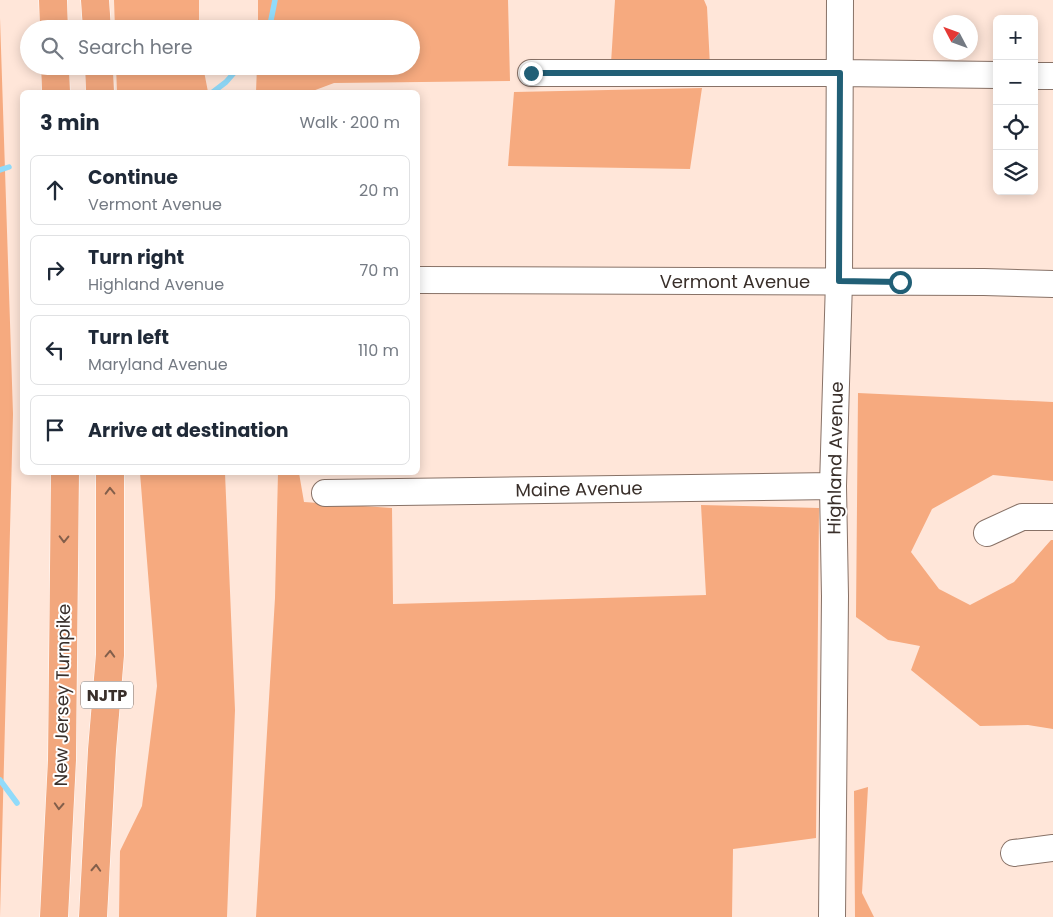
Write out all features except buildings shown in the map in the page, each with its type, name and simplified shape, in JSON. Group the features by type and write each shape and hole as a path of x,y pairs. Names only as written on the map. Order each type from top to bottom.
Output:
{"highway":[{"path":"53,0 54,20"},
{"path":"95,0 96,20"},
{"path":"55,75 56,90"},
{"path":"99,75 100,90"},
{"name":"New Jersey Turnpike","path":"54,917 62,760 65,475"},
{"name":"NJTP","path":"94,917 102,750 110,655 110,475"}],"street":[{"name":"Highland Avenue","path":"832,917 835,596 833,486 839,281 840,0"},
{"path":"531,73 840,73 993,76"},
{"path":"1038,76 1053,76"},
{"name":"Vermont Avenue","path":"420,280 839,281 1053,284"},
{"name":"Maine Avenue","path":"325,493 833,486"},
{"path":"987,533 1022,517 1053,517"},
{"path":"1014,854 1053,848"}],"shaded area":[{"path":"114,0 199,0 199,20 115,20"},
{"path":"258,0 508,0 510,81 334,83 315,90 256,90 257,75 420,75 420,20 258,20"},
{"path":"615,0 704,0 707,7 710,66 611,63"},
{"path":"0,18 13,414 0,917"},
{"path":"116,75 205,75 208,90 117,90"},
{"path":"702,88 690,169 508,166 514,92"},
{"path":"858,393 1053,402 1053,481 993,475 932,509 911,552 939,589 970,605 1014,582 1053,540 1053,729 1028,725 980,726 911,670 920,646 888,640 856,617"},
{"path":"140,475 225,475 235,710 227,917 119,917 120,851 142,806 157,686"},
{"path":"278,475 299,475 304,502 392,508 393,604 706,595 701,505 819,508 816,838 733,849 732,917 256,917 275,598"},
{"path":"868,787 862,893 874,917 855,917 854,791"}],"waterway":[{"path":"271,20 275,0"},
{"path":"216,90 232,75"},
{"path":"0,170 9,167"},
{"path":"0,780 17,803"}],"route":[{"path":"531,73 840,73 839,281 900,282"}]}
